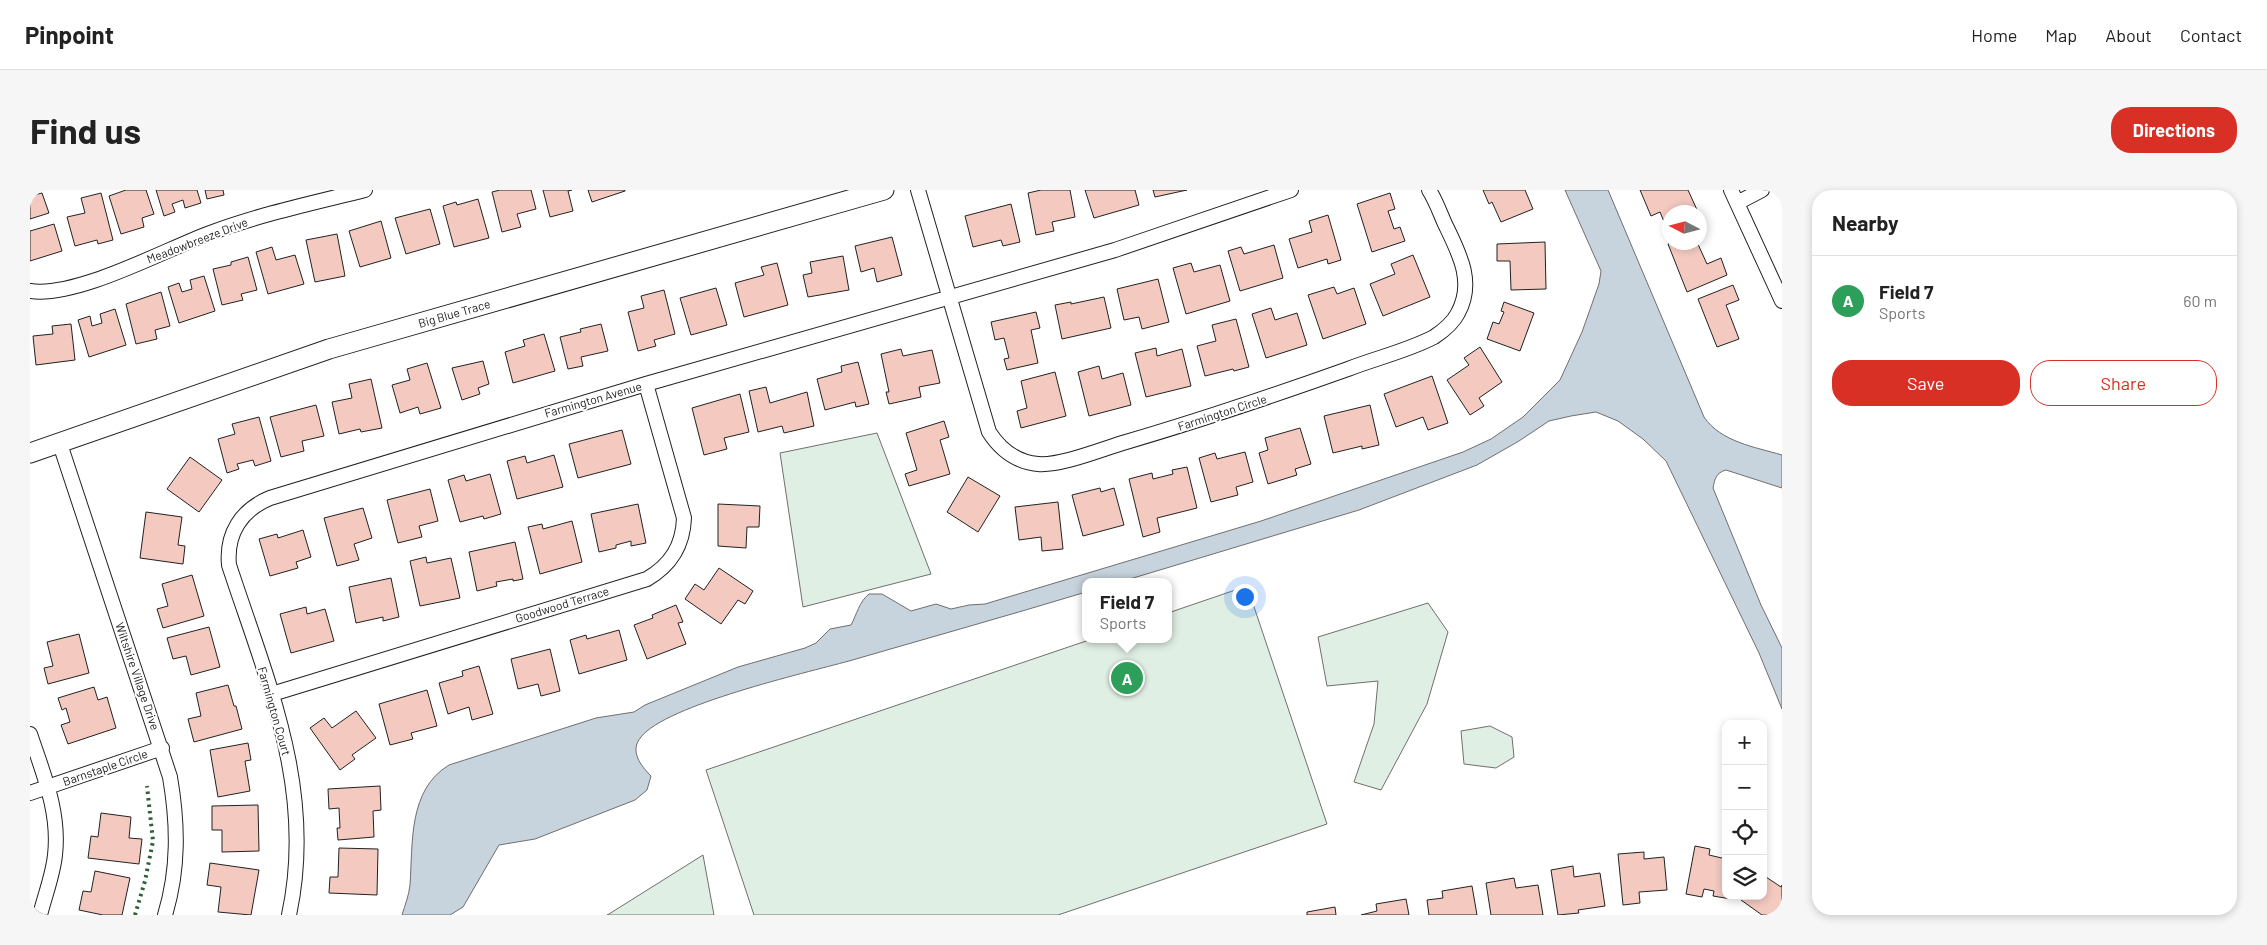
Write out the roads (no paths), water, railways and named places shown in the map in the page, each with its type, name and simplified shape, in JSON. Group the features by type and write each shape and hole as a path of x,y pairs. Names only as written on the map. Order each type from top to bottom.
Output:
{"street":[{"name":"Meadowbreeze Drive","path":"30,291 42,293 64,290 119,270 209,233 255,218 365,190"},
{"name":"Big Blue Trace","path":"30,453 329,349 884,190"},
{"name":"Farmington Circle","path":"918,190 989,432 1008,453 1017,459 1038,464 1049,464 1182,425 1291,390 1442,332 1457,316 1462,306 1466,280 1461,258 1429,190"},
{"path":"949,298 1116,250 1291,190"},
{"path":"1762,190 1734,196 1782,301"},
{"name":"Farmington Avenue","path":"243,515 260,502 270,498 646,384 949,298"},
{"name":"Goodwood Terrace","path":"272,694 647,579 665,567 678,550 684,518 646,384"},
{"name":"Wiltshire Village Drive","path":"60,444 170,777 177,834 175,869 165,915"},
{"name":"Farmington Court","path":"243,515 229,544 229,565 272,694 286,742 293,775 297,816 297,858 289,915"},
{"name":"Barnstaple Circle","path":"30,734 48,787"},
{"name":"Barnstaple Circle","path":"30,793 162,748"},
{"path":"40,915 55,855 54,809 48,787"}],"place":[{"name":"Field 7","path":"1127,678"}]}
